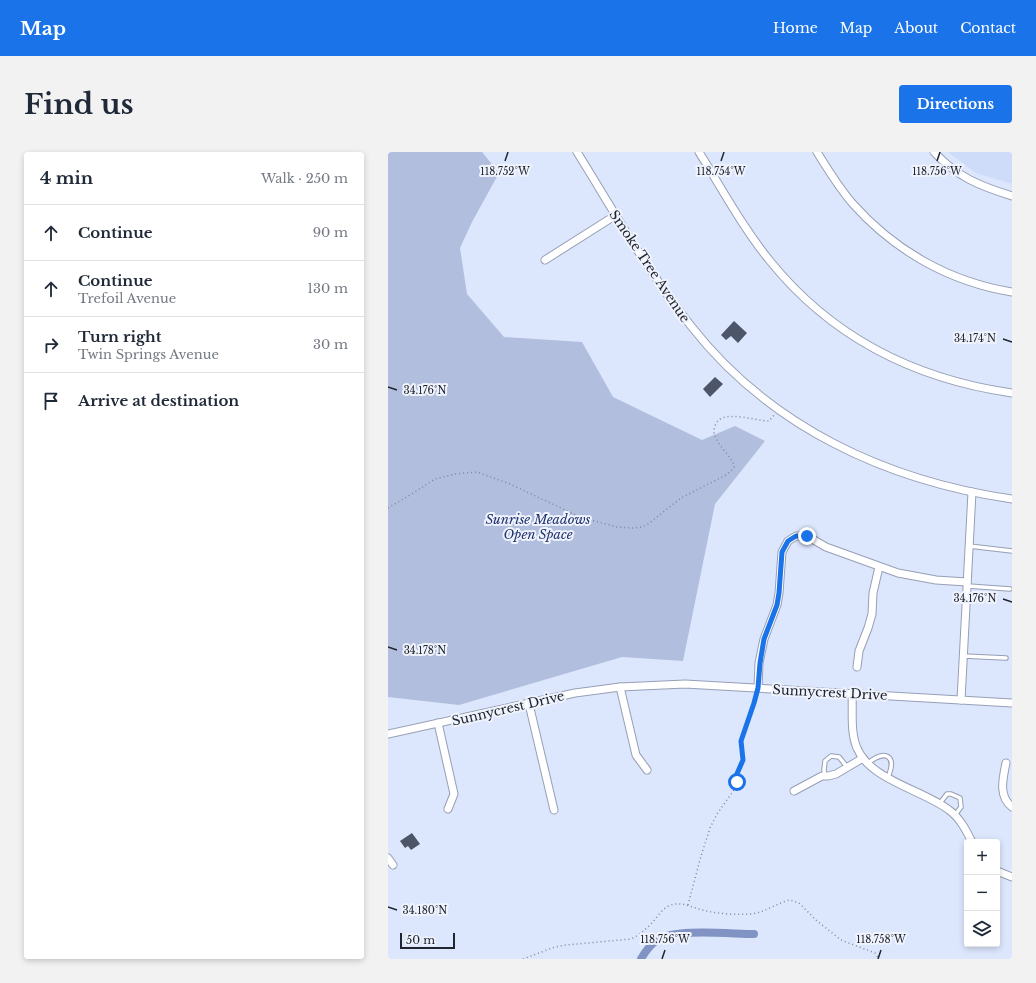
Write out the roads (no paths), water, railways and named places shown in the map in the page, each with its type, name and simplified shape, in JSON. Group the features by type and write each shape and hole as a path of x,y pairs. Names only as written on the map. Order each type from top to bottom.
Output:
{"street":[{"name":"Smoke Tree Avenue","path":"577,152 664,290 691,327 726,365 779,410 814,433 864,459 917,479 972,492 1012,499"},
{"path":"699,152 754,240 770,261 800,294 842,329 883,353 924,372 962,384 1012,394"},
{"path":"817,152 853,204 873,225 891,240 932,267 976,284 1012,292"},
{"path":"934,152 954,171 963,177 987,188 1012,196"},
{"path":"545,260 616,215"},
{"path":"961,700 972,492"},
{"path":"758,688 762,645 777,605 782,552 784,546 796,536 807,536 826,547 879,567 919,578 967,584"},
{"path":"857,668 859,651 872,614 873,593 879,567"},
{"name":"Sunnycrest Drive","path":"388,734 575,693 620,687 685,684 1012,703"},
{"path":"620,687 636,755 647,770"},
{"path":"852,693 854,736 857,748 866,761 879,773 940,803 955,815 965,828 970,839"},
{"path":"529,704 554,810"},
{"path":"438,723 454,794 448,809"},
{"path":"794,791 822,776 836,774 866,761"},
{"path":"1006,763 1003,789 1005,798 1012,807"},
{"path":"388,858 393,865"},
{"path":"1000,873 1012,877"}],"lane":[{"path":"969,546 1012,551"},
{"path":"967,584 1010,589"},
{"path":"963,656 1006,658"},
{"path":"866,761 884,755 889,757 892,762 892,767 888,777"},
{"path":"826,776 824,770 825,762 832,756 839,757 848,768"},
{"path":"940,803 947,794 960,798 961,807 955,815"}],"waterway":[{"path":"641,959 652,944 665,936 689,933 754,934"}],"park label":[{"name":"Sunrise Meadows Open Space","path":"538,526"}]}
